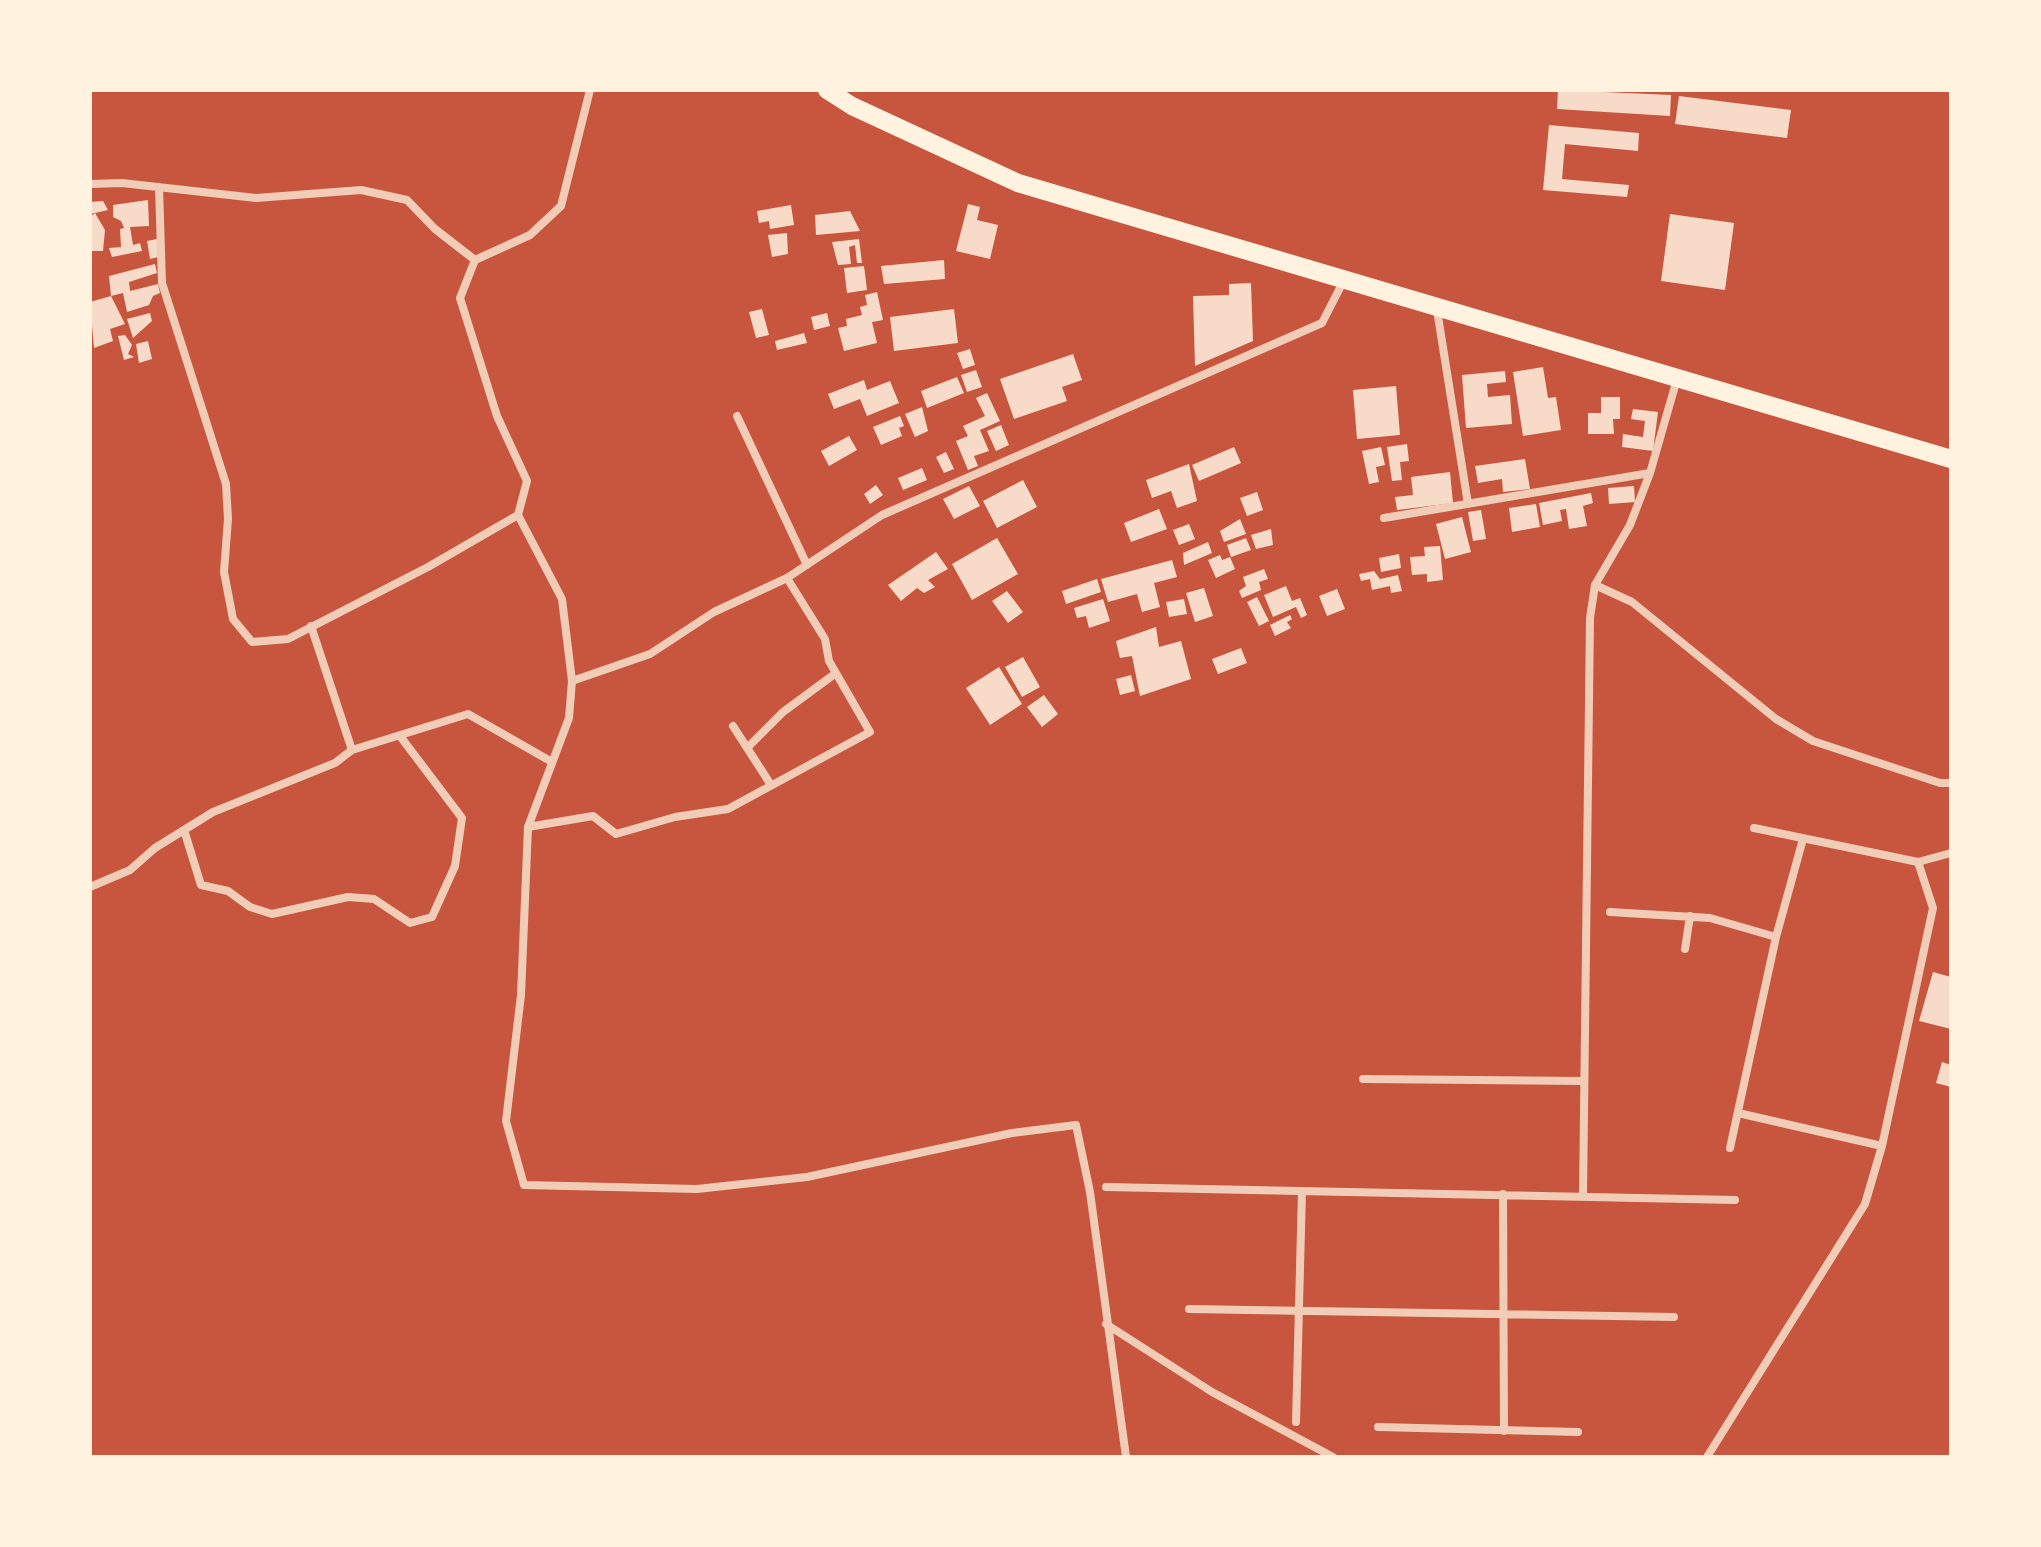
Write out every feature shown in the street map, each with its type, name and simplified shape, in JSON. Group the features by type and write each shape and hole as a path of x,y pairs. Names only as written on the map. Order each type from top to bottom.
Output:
{"main road":[{"path":"827,90 852,106 1018,183 1437,310 1951,459"}],"street":[{"path":"590,90 561,206 530,235 475,260 460,298 497,416 527,481 518,515 562,599 572,681 569,718 528,827 521,995 506,1121 524,1185 697,1189 807,1177 1012,1133 1076,1125 1090,1192 1126,1457"},
{"path":"90,184 159,187 256,198 361,190 407,200 435,229 475,260"},
{"path":"159,187 162,283 226,484 228,519 224,572 233,619 252,642 288,639 428,567 518,515"},
{"path":"572,681 650,654 714,612 787,578 882,515 1322,323 1343,282"},
{"path":"1437,310 1468,504"},
{"path":"1583,1196 1590,618 1595,585 1630,525 1650,473 1677,379"},
{"path":"737,416 807,565"},
{"path":"1384,518 1650,473"},
{"path":"528,827 593,816 616,834 675,817 728,809 870,732 829,661 825,639 787,578"},
{"path":"1595,585 1632,602 1776,719 1813,741 1940,783 1951,783"},
{"path":"311,626 352,750"},
{"path":"749,746 783,712 836,673"},
{"path":"90,887 130,870 155,848 213,812 335,763 352,750 468,714 552,762"},
{"path":"733,726 749,746 771,785"},
{"path":"184,830 201,885 228,891 250,907 272,914 348,897 374,899 410,923 432,917 455,866 462,818 400,736"},
{"path":"1754,828 1918,862 1951,853"},
{"path":"1730,1148 1776,937 1803,839"},
{"path":"1707,1457 1859,1217 1882,1146 1933,908 1918,862"},
{"path":"1610,912 1690,916 1776,937"},
{"path":"1685,949 1690,916"},
{"path":"1363,1079 1584,1081"},
{"path":"1738,1113 1882,1146"},
{"path":"1106,1187 1735,1200"},
{"path":"1296,1422 1302,1191"},
{"path":"1503,1194 1504,1431"},
{"path":"1189,1309 1674,1317"},
{"path":"1106,1324 1212,1392 1333,1457"},
{"path":"1378,1427 1578,1432"}],"building":[{"path":"1558,90 1671,95 1670,116 1557,109"},
{"path":"1679,96 1791,110 1787,138 1675,124"},
{"path":"1549,125 1639,133 1638,151 1565,144 1562,179 1629,185 1627,197 1543,190"},
{"path":"148,200 149,226 130,227 133,245 140,243 142,251 112,257 109,248 121,247 120,229 124,228 121,221 113,217 113,205"},
{"path":"103,201 108,210 90,214 90,202"},
{"path":"968,204 980,207 977,220 998,225 990,259 956,251"},
{"path":"791,205 794,225 770,229 769,221 759,223 757,211"},
{"path":"850,211 860,231 816,235 815,215"},
{"path":"95,213 105,230 103,251 90,251 90,217"},
{"path":"1670,214 1734,223 1725,290 1661,281"},
{"path":"787,233 788,254 772,257 768,235"},
{"path":"157,239 158,257 150,259 147,241"},
{"path":"859,239 862,263 857,263 855,245 849,247 851,264 838,265 832,242"},
{"path":"944,260 945,279 884,284 881,266"},
{"path":"155,264 157,273 129,282 130,291 158,284 160,293 153,296 149,305 127,312 123,293 111,296 109,276"},
{"path":"864,266 867,290 847,293 844,268"},
{"path":"1251,283 1253,341 1195,366 1193,296 1229,295 1229,284"},
{"path":"877,292 883,320 872,322 877,343 844,351 838,328 847,326 846,319 862,315 860,307 867,305 865,295"},
{"path":"111,296 125,324 110,329 113,341 94,348 90,302"},
{"path":"762,309 769,335 756,338 749,312"},
{"path":"954,309 958,343 894,351 890,317"},
{"path":"150,313 152,321 133,338 127,319"},
{"path":"827,313 830,326 814,330 811,317"},
{"path":"804,333 807,343 777,350 775,341"},
{"path":"125,335 132,345 128,354 134,357 124,360 118,336"},
{"path":"148,341 152,359 139,363 136,344"},
{"path":"970,349 975,365 963,369 957,353"},
{"path":"1073,354 1082,380 1062,387 1067,401 1014,419 1000,379"},
{"path":"1543,367 1548,398 1556,397 1561,430 1523,436 1513,372"},
{"path":"976,370 982,387 967,392 961,375"},
{"path":"1505,371 1506,382 1487,384 1488,397 1510,395 1512,424 1466,428 1462,375"},
{"path":"957,377 964,393 927,408 921,391"},
{"path":"864,380 867,390 890,381 899,403 867,416 860,399 834,409 828,394"},
{"path":"1396,386 1400,435 1357,439 1353,390"},
{"path":"987,393 1000,421 980,430 989,451 974,456 978,466 968,470 956,441 968,436 963,426 985,416 976,398"},
{"path":"1601,397 1620,397 1620,419 1613,419 1614,434 1588,434 1588,413 1601,413"},
{"path":"922,407 928,431 915,437 905,414"},
{"path":"1633,409 1658,412 1653,451 1622,447 1623,434 1643,437 1645,421 1631,419"},
{"path":"900,416 904,426 899,428 902,436 881,445 873,427"},
{"path":"1001,425 1009,445 996,451 987,431"},
{"path":"849,436 857,450 829,466 821,451"},
{"path":"1407,444 1409,461 1400,462 1402,480 1392,481 1387,447"},
{"path":"1234,447 1241,463 1199,481 1192,465"},
{"path":"1381,447 1385,465 1376,467 1379,482 1369,484 1362,451"},
{"path":"946,452 954,469 944,473 936,457"},
{"path":"1525,459 1530,489 1503,492 1502,479 1478,483 1475,466"},
{"path":"1189,464 1197,501 1177,508 1171,491 1152,498 1146,480"},
{"path":"922,468 927,480 903,490 898,478"},
{"path":"1450,472 1453,503 1397,510 1395,497 1413,495 1411,477"},
{"path":"1023,480 1037,507 997,528 983,501"},
{"path":"876,485 883,495 870,504 864,494"},
{"path":"969,486 980,506 954,519 943,499"},
{"path":"1634,486 1635,502 1609,504 1608,488"},
{"path":"1257,492 1263,510 1247,516 1240,498"},
{"path":"1591,493 1593,503 1583,506 1587,526 1569,529 1566,509 1560,510 1562,521 1543,525 1539,503"},
{"path":"1536,504 1540,527 1512,532 1509,508"},
{"path":"1159,509 1167,529 1131,542 1124,523"},
{"path":"1481,510 1486,539 1473,541 1468,512"},
{"path":"1462,517 1471,552 1445,559 1436,524"},
{"path":"1240,519 1246,534 1224,542 1220,531"},
{"path":"1189,524 1195,539 1179,545 1173,530"},
{"path":"1271,529 1273,545 1256,549 1251,535"},
{"path":"997,538 1018,574 972,600 952,564"},
{"path":"1246,538 1251,550 1231,557 1227,545"},
{"path":"1208,542 1212,553 1184,565 1183,553"},
{"path":"1440,546 1443,580 1427,582 1427,574 1412,575 1410,557 1425,556 1424,547"},
{"path":"936,552 948,569 928,580 935,587 924,593 917,588 901,601 888,585"},
{"path":"1399,554 1401,568 1381,572 1379,558"},
{"path":"1220,555 1222,560 1230,557 1235,569 1216,578 1208,560"},
{"path":"1172,560 1177,577 1154,583 1160,607 1142,612 1137,594 1108,602 1101,579"},
{"path":"1264,569 1268,579 1259,582 1261,590 1242,598 1239,591 1246,586 1243,577"},
{"path":"1374,571 1380,579 1398,575 1402,591 1391,593 1390,586 1372,590 1370,579 1361,581 1359,574"},
{"path":"1097,579 1101,592 1066,604 1062,591"},
{"path":"1286,586 1292,601 1300,598 1307,615 1301,618 1296,607 1273,617 1264,595"},
{"path":"1204,588 1213,616 1195,622 1186,593"},
{"path":"1337,589 1345,609 1327,616 1319,596"},
{"path":"1007,591 1023,612 1008,623 992,601"},
{"path":"1257,597 1269,621 1259,626 1247,602"},
{"path":"1103,599 1110,621 1089,628 1086,616 1077,618 1074,608"},
{"path":"1184,599 1187,614 1169,617 1166,602"},
{"path":"1290,615 1292,619 1287,622 1291,628 1275,636 1270,625"},
{"path":"1156,627 1159,647 1181,641 1191,679 1140,696 1132,656 1120,658 1116,641"},
{"path":"1241,648 1247,663 1218,674 1212,659"},
{"path":"1023,657 1040,687 1022,697 1005,667"},
{"path":"999,667 1022,704 990,725 966,688"},
{"path":"1131,675 1135,691 1120,695 1116,679"},
{"path":"1044,695 1058,714 1042,727 1027,707"},
{"path":"1933,972 1951,977 1951,1029 1919,1021"},
{"path":"1942,1062 1951,1065 1951,1087 1936,1083"}]}
